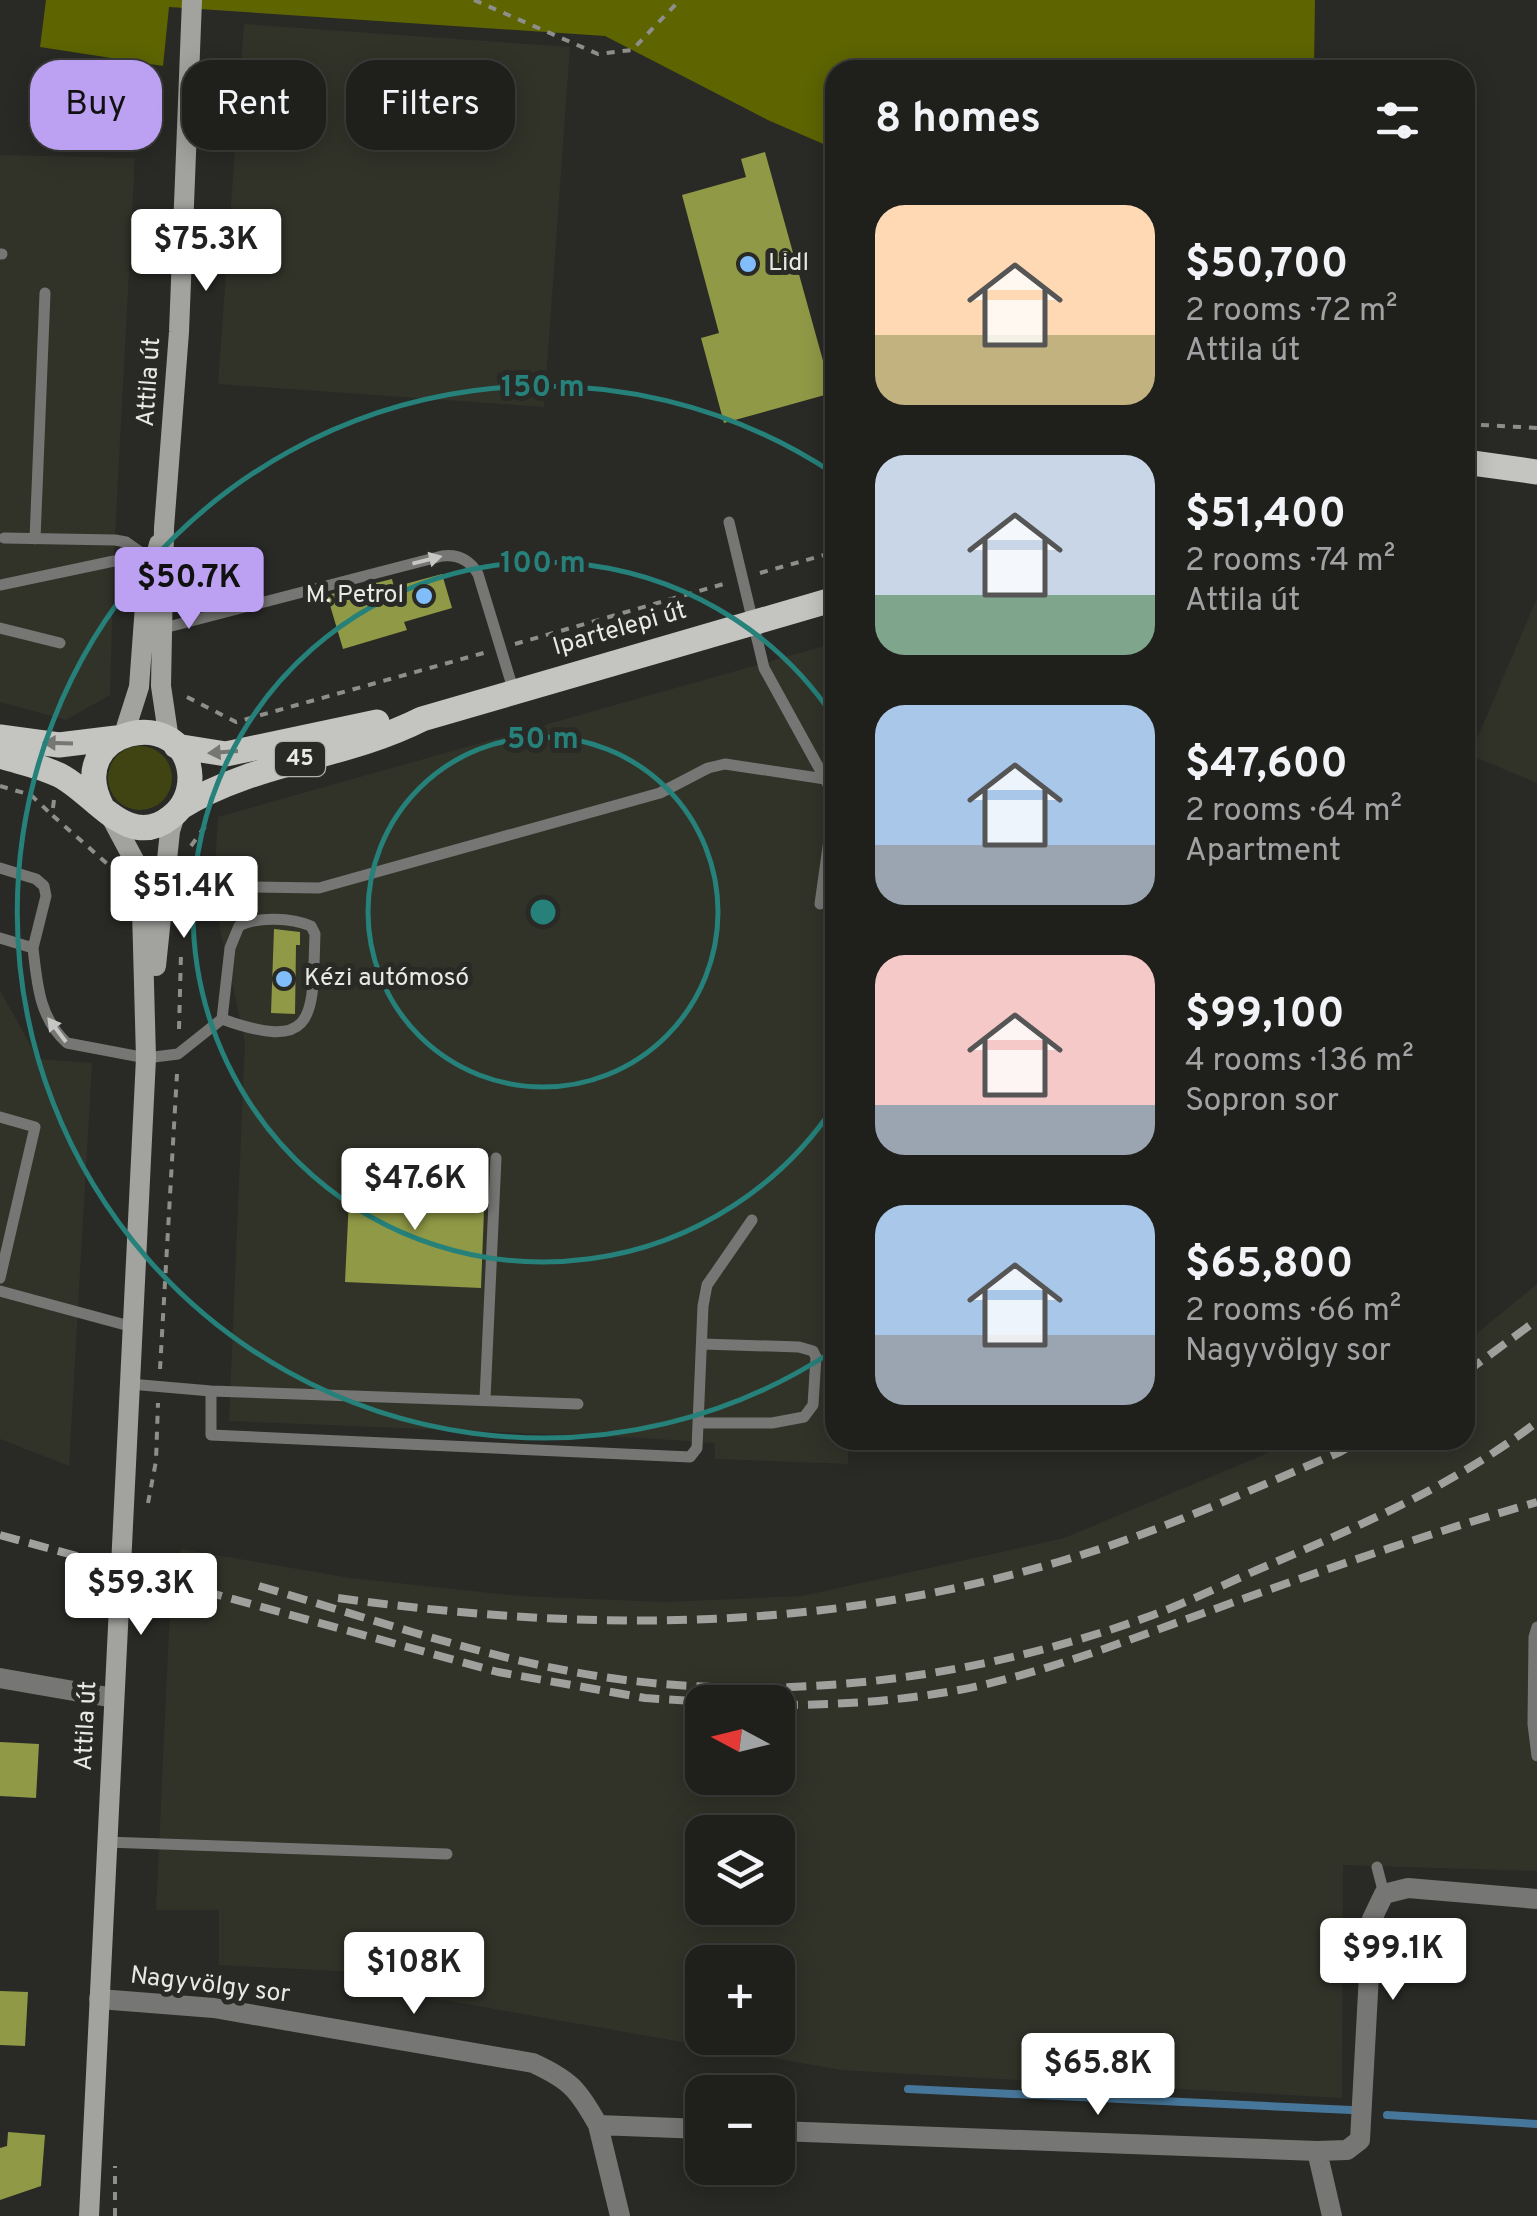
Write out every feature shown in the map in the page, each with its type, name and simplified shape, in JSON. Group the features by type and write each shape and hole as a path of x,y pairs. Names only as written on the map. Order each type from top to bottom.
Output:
{"main road":[{"name":"Attila út","path":"120,736 139,687 146,592 158,561 164,528 179,332 192,0"},
{"path":"1475,463 1537,472"},
{"name":"Attila út","path":"158,561 164,628 161,686 173,743"},
{"name":"Ipartelepi út","path":"422,719 825,602"},
{"name":"45","path":"0,736 60,745 148,731 173,743 226,754 385,721 422,719"},
{"name":"45","path":"0,756 57,774 107,812 136,828 163,823 250,773 392,734 422,719"},
{"path":"107,812 94,783 94,770 106,746 120,736"},
{"path":"173,743 184,756 190,782 178,811"},
{"name":"Attila út","path":"89,2216 146,1058 170,831 178,811"},
{"name":"Attila út","path":"107,812 141,873 146,1058"}],"street":[{"path":"0,1678 114,1698"},
{"path":"795,2133 1347,2150 1360,2140 1372,1920 1384,1894 1408,1888 1537,1898"},
{"name":"Nagyvölgy sor","path":"99,1999 214,2008 533,2063 564,2077 584,2098 598,2125"},
{"path":"620,2216 598,2125 685,2128"},
{"path":"1316,2151 1332,2216"}],"lane":[{"path":"34,539 45,293"},
{"path":"730,522 764,668 825,778"},
{"path":"4,538 126,542 158,561"},
{"path":"164,628 450,555 471,563 478,574 514,692"},
{"path":"0,585 114,561 158,561"},
{"path":"0,628 60,643"},
{"path":"164,889 319,888 660,793 708,768 725,764 825,778"},
{"path":"0,868 36,879 44,886 46,896 33,948 38,992 51,1026 60,1037 78,1047 146,1058 178,1054 222,1020 230,948 239,926 256,920 302,922 311,926 313,1000 300,1026 281,1032 222,1020"},
{"path":"820,904 825,885"},
{"path":"0,938 33,948"},
{"path":"0,1117 35,1127 0,1278"},
{"path":"485,1399 496,1158"},
{"path":"211,1391 211,1435 690,1456 698,1448 707,1285 752,1220"},
{"path":"0,1291 133,1327"},
{"path":"699,1424 772,1423 804,1417 813,1405 816,1357 813,1351 799,1347 702,1344"},
{"path":"130,1384 211,1391 578,1404"},
{"path":"1537,1628 1537,1756"},
{"path":"106,1842 447,1854"},
{"path":"1377,1867 1384,1894"}],"path":[{"path":"474,0 598,54 632,50 680,0"},
{"path":"1475,425 1537,428"},
{"path":"236,722 825,555"},
{"path":"0,786 30,795 52,815"}],"shaded area":[{"path":"46,0 1315,0 1314,60 825,60 825,145 770,121 605,36 169,7 163,66 162,60 124,60 40,47"},
{"path":"244,24 570,47 544,407 218,384 235,150 326,150 326,60 241,60"},
{"path":"0,155 135,158 110,695 66,720 0,702"},
{"path":"1537,598 1537,783 1475,757 1475,743"},
{"path":"825,646 825,1450 848,1450 848,1464 715,1459 715,1443 229,1421 245,1042 213,897 218,817"},
{"path":"0,990 38,1059 92,1063 69,1466 0,1439"},
{"path":"1537,1284 1537,1871 1343,1865 1342,2098 841,2070 756,2055 795,2055 795,1945 685,1945 685,2043 358,1985 357,1972 219,1965 219,1910 156,1910 170,1610 181,1549 350,1578 520,1596 664,1602 802,1596 1064,1538 1272,1450 1475,1450 1475,1335"}],"green space":[{"path":"140,746 162,756 172,778 162,800 140,810 118,800 108,778 118,756"}],"building":[{"name":"Lidl","path":"765,152 825,368 825,395 724,423 701,338 719,333 682,195 746,177 741,159"},
{"path":"442,574 452,608 404,622 407,630 343,649 327,595 392,579 394,587"},
{"name":"Kézi autómosó","path":"274,929 300,932 300,945 296,945 295,1014 271,1013"},
{"path":"350,1178 485,1184 481,1288 345,1282"},
{"path":"0,1742 39,1744 36,1798 0,1796"},
{"path":"0,1991 28,1992 25,2046 0,2045"},
{"path":"8,2132 45,2135 41,2186 0,2200 0,2148 7,2146"}],"waterway":[{"path":"908,2089 1351,2110"},
{"path":"1387,2115 1537,2124"}],"railway":[{"path":"1475,1366 1537,1320"},
{"path":"259,1586 486,1652 625,1680 759,1688 893,1679 1025,1654 1166,1610 1402,1505 1471,1467 1537,1422"},
{"path":"338,1598 521,1617 611,1620 789,1614 879,1602 968,1585 1094,1551 1201,1511 1344,1450"},
{"path":"795,1704 914,1697 1024,1674 1374,1553 1537,1502"},
{"path":"0,1535 498,1672 645,1698 685,1701"}],"place":[{"name":"Lidl","path":"748,264"},
{"name":"M. Petrol","path":"424,596"},
{"name":"Kézi autómosó","path":"284,979"}]}
